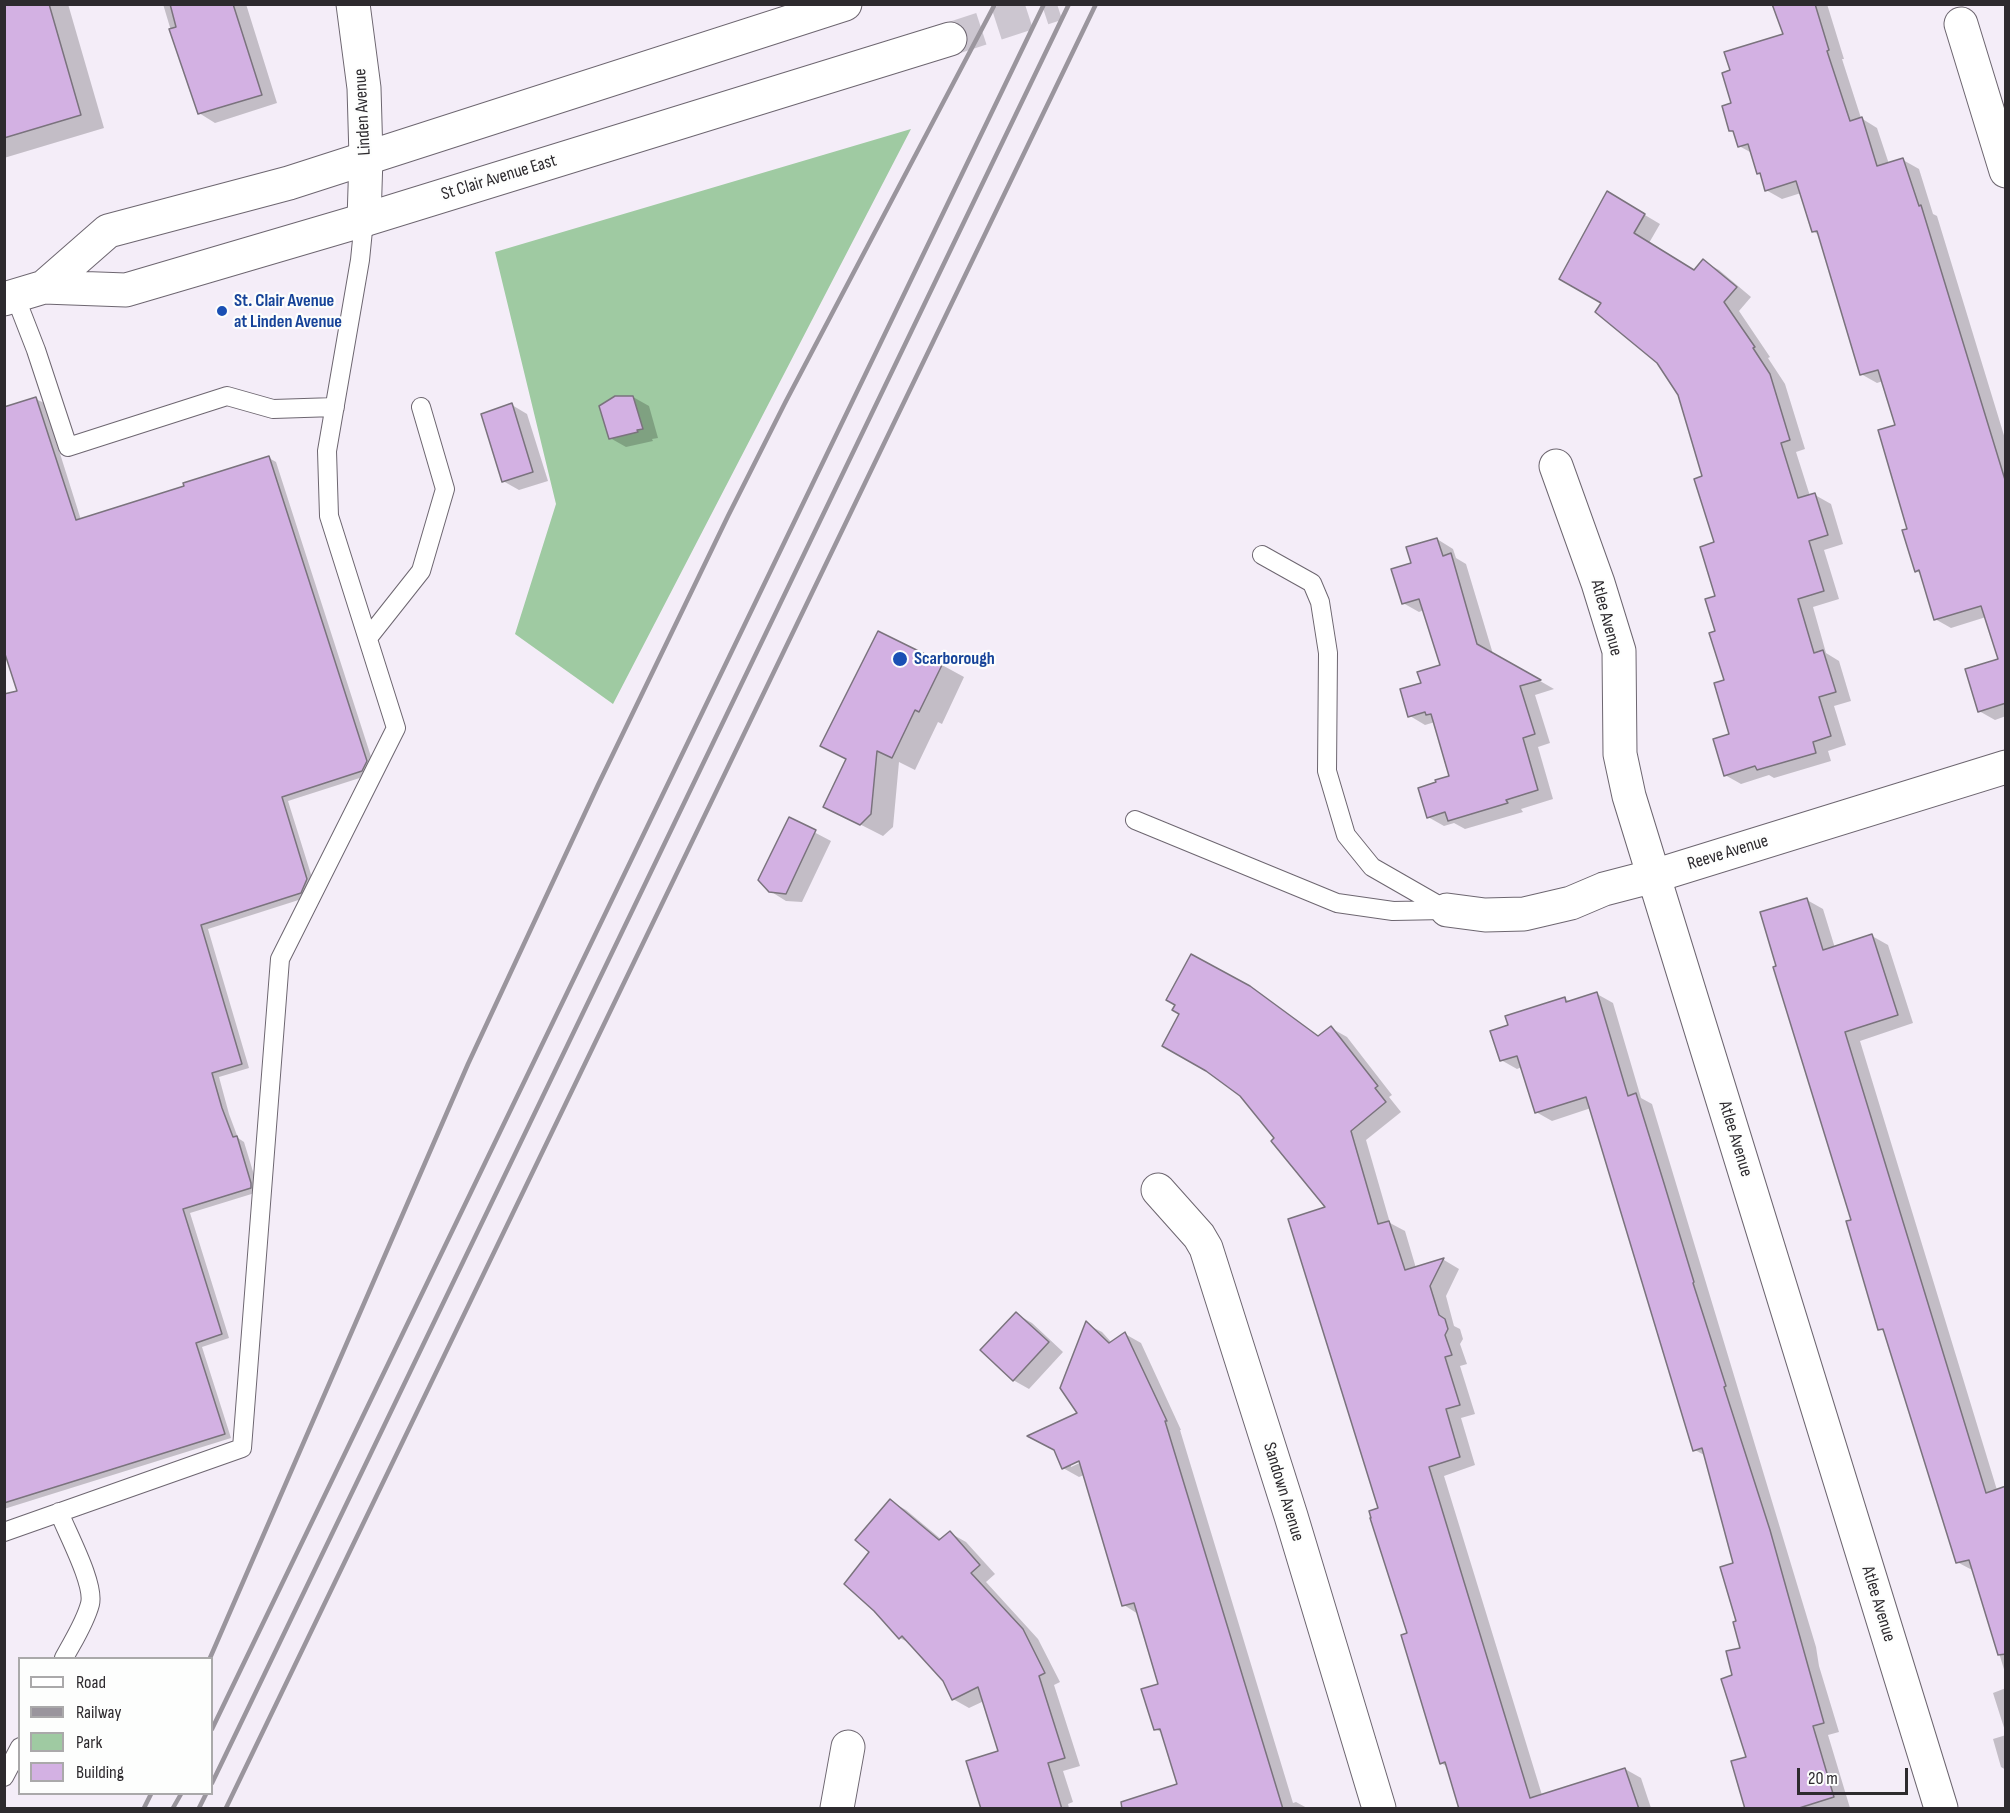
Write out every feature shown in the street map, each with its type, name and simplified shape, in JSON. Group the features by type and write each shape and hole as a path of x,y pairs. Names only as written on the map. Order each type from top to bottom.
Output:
{"street":[{"name":"Linden Avenue","path":"353,4 364,88 366,157 364,220"},
{"path":"21,294 108,231 289,183 845,4"},
{"path":"1961,24 2006,171"},
{"name":"St Clair Avenue East","path":"21,294 126,290 364,220 950,39"},
{"name":"Atlee Avenue","path":"1556,466 1598,583 1618,651 1620,754 1629,796 1941,1809"},
{"name":"Reeve Avenue","path":"1447,910 1485,915 1524,914 1571,903 1604,889 1654,876 2006,766"},
{"name":"Sandown Avenue","path":"1158,1190 1199,1236 1206,1248 1379,1809"},
{"path":"837,1809 848,1747"}],"lane":[{"path":"4,1532 242,1448 280,959 396,728 329,516 327,451 360,260 364,220"},
{"path":"21,294 36,350 68,447 227,396 273,409 335,407"},
{"path":"368,638 421,571 445,489 421,407"},
{"path":"1262,555 1311,583 1320,602 1328,653 1327,771 1346,835 1372,867 1447,910"},
{"path":"1135,820 1337,903 1393,911 1447,910"},
{"path":"59,1512 89,1583 90,1601 65,1657"},
{"path":"4,1777 18,1751"}],"green space":[{"path":"911,129 613,704 515,634 556,504 495,252"}],"building":[{"path":"4,4 49,4 81,115 4,138"},
{"path":"170,4 233,4 262,95 198,114 169,29 176,27"},
{"path":"1772,4 1815,4 1829,50 1827,51 1850,121 1862,117 1877,166 1903,158 1919,206 1921,205 2006,483 2006,703 1978,712 1965,669 1998,659 1981,606 1934,620 1919,570 1915,572 1902,530 1907,529 1878,430 1895,425 1878,370 1860,375 1817,231 1812,232 1796,181 1765,191 1748,144 1738,147 1733,131 1729,131 1722,106 1731,103 1722,73 1730,70 1724,52 1783,34"},
{"path":"1607,191 1645,214 1634,233 1694,270 1703,259 1737,287 1724,302 1755,347 1753,348 1770,374 1790,440 1781,443 1798,498 1815,493 1828,535 1809,541 1824,591 1798,599 1814,653 1823,650 1836,692 1819,697 1831,736 1813,742 1816,753 1757,770 1755,766 1724,776 1713,739 1729,734 1714,683 1724,680 1709,633 1715,631 1705,599 1715,596 1700,547 1714,542 1694,479 1702,476 1678,395 1657,363 1595,312 1601,303 1559,279"},
{"path":"615,396 633,396 643,429 609,439 599,406"},
{"path":"36,397 76,520 269,456 367,761 362,771 282,797 307,879 301,893 201,925 242,1064 212,1073 233,1137 237,1136 251,1183 251,1188 183,1209 222,1334 196,1343 225,1434 4,1503 4,694 17,691 4,651 4,407"},
{"path":"512,403 533,472 502,482 481,414"},
{"path":"1437,538 1443,556 1451,553 1477,644 1541,680 1520,686 1535,734 1523,738 1538,790 1506,800 1508,803 1448,821 1445,812 1427,818 1418,788 1449,776 1431,714 1426,715 1425,712 1408,717 1400,689 1421,683 1417,672 1440,665 1419,599 1402,604 1391,569 1411,563 1406,547"},
{"path":"878,631 943,663 919,712 915,710 892,758 877,751 871,814 860,825 823,807 846,759 820,746"},
{"path":"789,817 816,830 786,894 769,892 758,880"},
{"path":"1807,898 1823,950 1872,934 1898,1015 1845,1032 1986,1493 2006,1486 2006,1654 1998,1655 1969,1560 1956,1563 1883,1329 1878,1330 1846,1221 1851,1220 1773,967 1776,966 1760,912"},
{"path":"1191,954 1250,986 1318,1036 1331,1026 1378,1086 1375,1088 1386,1102 1351,1131 1378,1224 1389,1221 1405,1270 1444,1258 1430,1286 1439,1315 1445,1319 1448,1329 1445,1335 1452,1355 1445,1357 1460,1405 1446,1409 1460,1457 1429,1467 1530,1798 1625,1768 1639,1809 1459,1809 1445,1762 1440,1764 1401,1635 1407,1633 1370,1518 1369,1511 1378,1508 1288,1219 1325,1207 1271,1141 1274,1138 1240,1096 1206,1071 1162,1046 1179,1014 1172,1010 1175,1005 1166,1000"},
{"path":"1597,992 1628,1096 1636,1093 1726,1386 1724,1387 1770,1530 1824,1723 1813,1726 1834,1797 1796,1809 1745,1809 1731,1761 1746,1757 1721,1679 1732,1675 1726,1651 1740,1648 1733,1622 1736,1621 1720,1567 1733,1563 1702,1448 1693,1451 1586,1097 1535,1113 1517,1056 1500,1061 1490,1031 1508,1025 1505,1016 1565,997 1566,1002"},
{"path":"1016,1312 1049,1342 1013,1381 980,1350"},
{"path":"1086,1321 1109,1343 1125,1332 1167,1421 1165,1421 1283,1809 1122,1809 1121,1802 1177,1784 1160,1729 1154,1730 1141,1689 1158,1684 1134,1603 1122,1606 1079,1461 1062,1469 1054,1450 1027,1436 1077,1413 1060,1388"},
{"path":"890,1499 939,1540 950,1531 980,1565 971,1573 1023,1629 1045,1673 1039,1676 1065,1758 1048,1763 1062,1809 981,1809 966,1761 998,1751 978,1687 952,1700 943,1681 902,1636 899,1639 874,1611 844,1584 869,1552 855,1540"}],"tunnel":[{"path":"950,39 1057,4"}],"railway":[{"path":"210,1657 468,1064 598,785 786,401 995,4"},
{"path":"213,1727 1044,4"},
{"path":"213,1781 1069,4"},
{"path":"226,1808 1096,4"},
{"path":"144,1808 150,1795"},
{"path":"173,1808 180,1795"},
{"path":"199,1808 206,1795"}],"place":[{"name":"St. Clair Avenue at Linden Avenue","path":"222,311"},
{"name":"Scarborough","path":"900,659"}]}
